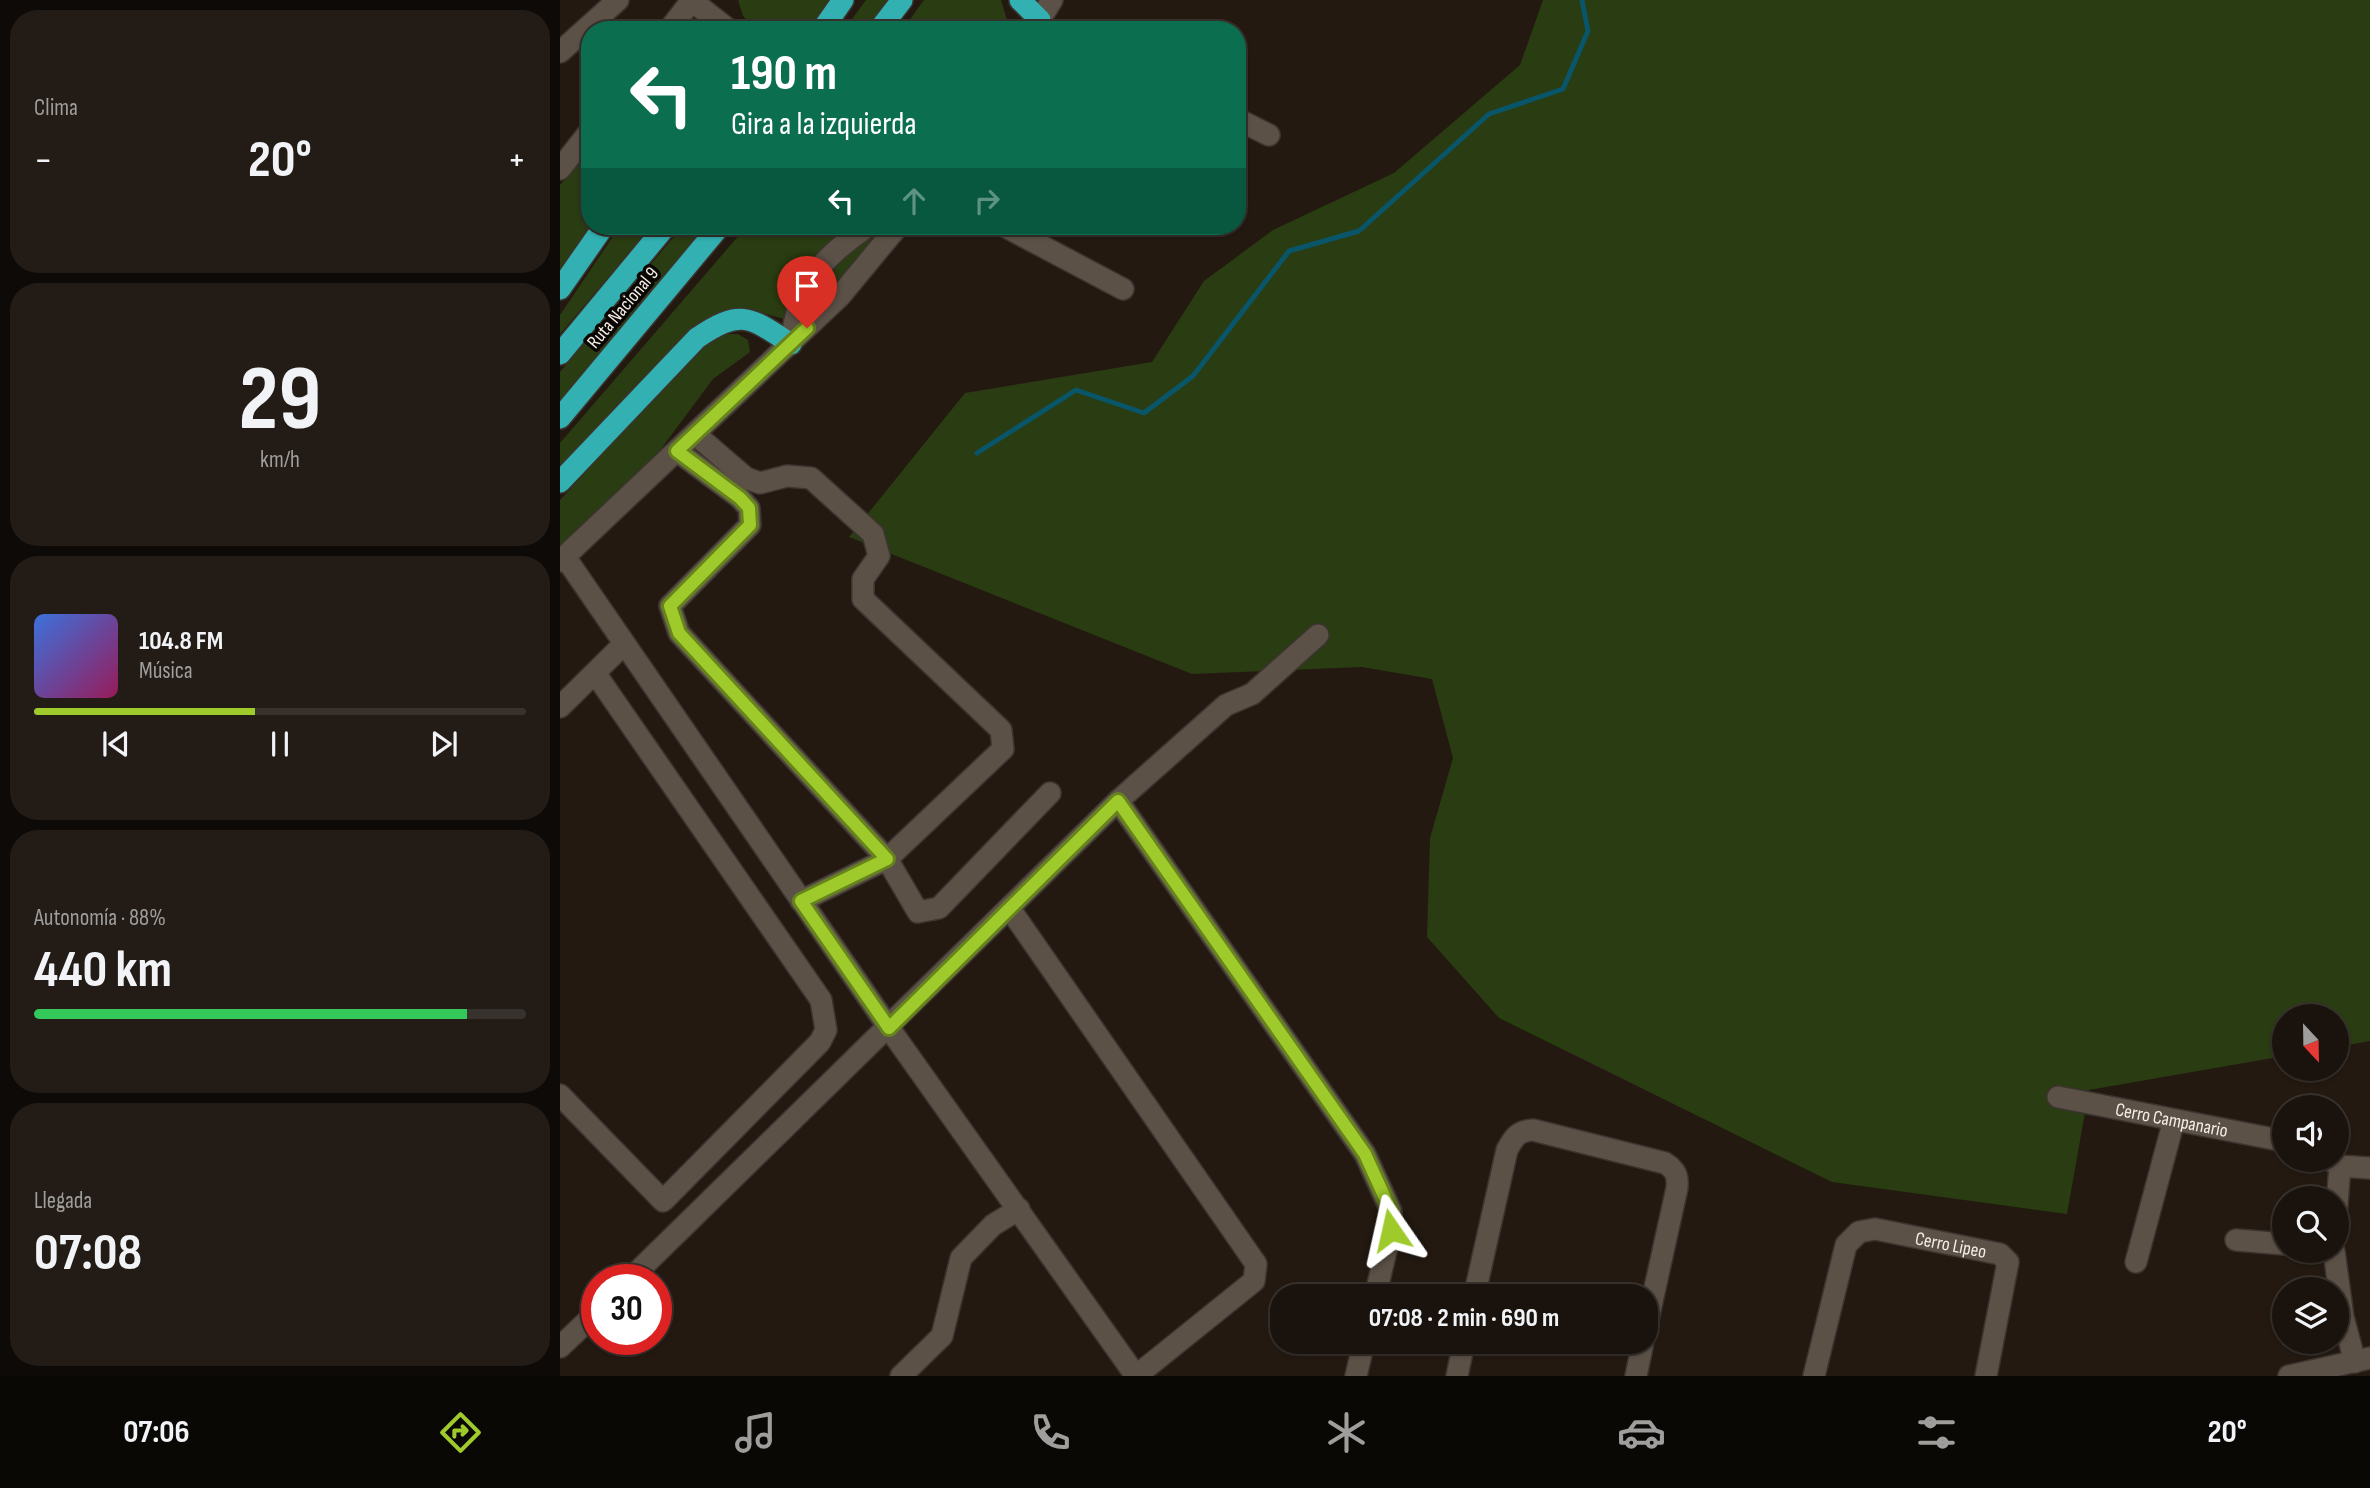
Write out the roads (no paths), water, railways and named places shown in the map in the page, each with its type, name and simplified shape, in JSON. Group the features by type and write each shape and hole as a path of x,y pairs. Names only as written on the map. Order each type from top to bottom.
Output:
{"highway":[{"path":"828,21 843,0"},
{"path":"886,21 902,0"},
{"path":"1020,0 1039,21"},
{"path":"560,289 598,235"},
{"name":"Ruta Nacional 9","path":"560,354 659,235"},
{"name":"Ruta Nacional 9","path":"560,418 712,235"},
{"path":"560,482 697,338 719,323 737,319 753,320 791,344"}],"street":[{"path":"594,21 618,0"},
{"path":"675,21 692,0 718,21"},
{"path":"1046,21 1052,0"},
{"path":"560,51 581,33"},
{"path":"1246,124 1269,135"},
{"path":"560,169 581,142"},
{"path":"791,344 794,311 810,279 836,249 855,235"},
{"path":"891,235 869,265 791,344 562,559 1136,1376 1254,1281 1256,1264 1010,909"},
{"path":"1021,235 1123,289"},
{"path":"695,435 746,478 760,483 787,476 811,478 873,534 879,556 863,579 863,599 1001,730 1003,749 887,859 801,901"},
{"path":"677,451 740,498 749,508 750,525 670,606 679,633 887,859 918,912 939,908 1049,793"},
{"path":"645,1264 1118,801 1226,705 1252,694 1318,635"},
{"path":"560,707 623,645"},
{"path":"560,1095 663,1201 820,1042 826,1030 821,1000 595,673"},
{"path":"1118,801 1365,1154 1391,1211 1391,1230 1378,1284"},
{"name":"Cerro Campanario","path":"2058,1097 2272,1139"},
{"path":"2136,1262 2174,1120"},
{"path":"1477,1284 1507,1150 1514,1137 1523,1131 1533,1130 1665,1163 1673,1169 1678,1177 1677,1188 1656,1284"},
{"path":"2349,1165 2370,1168"},
{"path":"901,1376 942,1336 961,1258 993,1226 1019,1209"},
{"name":"Cerro Lipeo","path":"1814,1376 1839,1261 1846,1245 1859,1232 1875,1228 2000,1254 2008,1262 1986,1376"},
{"path":"2236,1240 2272,1243"},
{"path":"2289,1376 2362,1360 2343,1317 2336,1263"},
{"path":"560,1348 581,1328"},
{"path":"1356,1376 1361,1354"},
{"path":"1457,1376 1462,1354"},
{"path":"1636,1376 1641,1354"}],"waterway":[{"path":"977,453 1076,390 1144,413 1193,376 1289,251 1359,231 1489,114 1563,89 1588,31 1582,0"}]}
